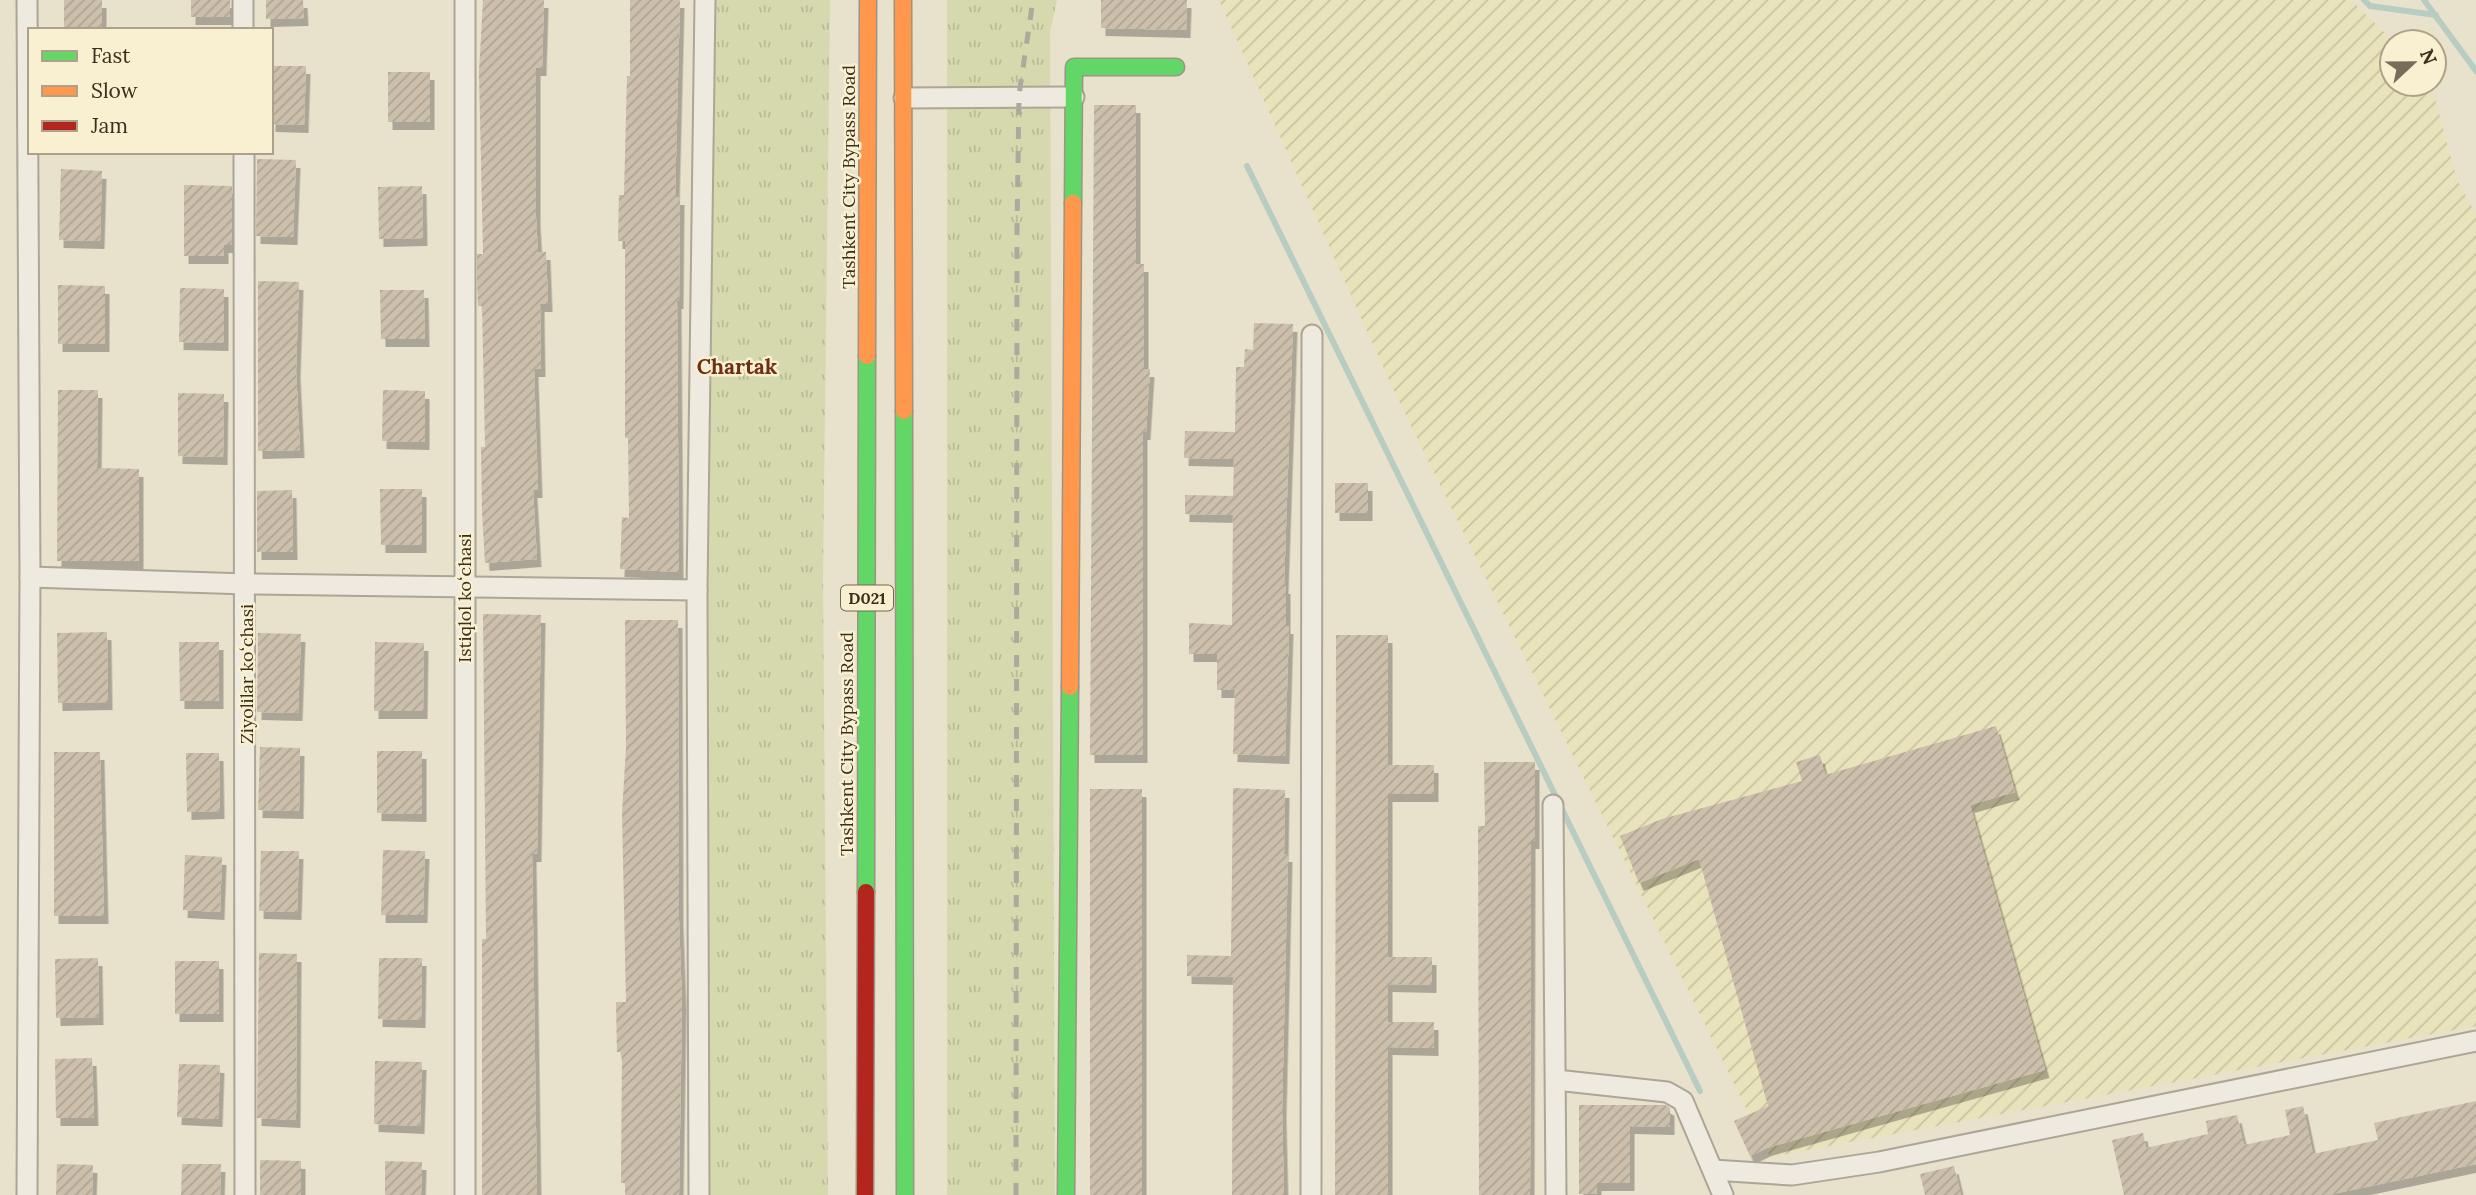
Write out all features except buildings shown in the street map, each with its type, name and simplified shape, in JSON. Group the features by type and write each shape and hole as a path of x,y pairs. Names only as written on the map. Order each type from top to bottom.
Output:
{"main road":[{"name":"Tashkent City Bypass Road","path":"865,1195 868,0"},
{"name":"D021","path":"903,0 905,1195"},
{"path":"1066,1195 1074,67 1176,67"}],"street":[{"path":"27,0 30,577 27,1195"},
{"path":"243,0 243,28"},
{"name":"Istiqlol koʻchasi","path":"465,0 465,1195"},
{"path":"699,1195 698,590 705,0"},
{"path":"904,98 1074,97"},
{"name":"Ziyolilar koʻchasi","path":"244,154 247,584 245,1195"},
{"path":"1311,1195 1312,335"},
{"path":"30,577 247,584 698,590"},
{"path":"1553,805 1556,1195"},
{"path":"1713,1170 1793,1175 1879,1162 2476,1041"},
{"path":"1556,1080 1667,1092 1683,1101 1723,1195"}],"shaded area":[{"path":"1219,0 2351,0 2380,28 2378,98 2435,98 2457,180 2476,214 2476,1026 1770,1157 1393,389"}],"green space":[{"path":"709,0 830,0 823,577 828,1195 708,1195"},
{"path":"947,0 1057,0 1050,32 1055,1195 947,1195"}],"waterway":[{"path":"2364,0 2370,6 2436,15"},
{"path":"2424,0 2476,71"},
{"path":"1247,166 1700,1091"}],"railway":[{"path":"1016,1195 1017,230 1019,95 1033,0"}],"traffic: fast":[{"path":"1073,203 1074,67 1176,67"},
{"path":"866,892 867,356"},
{"path":"904,411 905,1195"},
{"path":"1066,1195 1070,687"}],"traffic: slow":[{"path":"867,356 868,0"},
{"path":"903,0 904,411"},
{"path":"1070,687 1073,203"}],"traffic: jam":[{"path":"865,1195 866,892"}],"district":[{"name":"Chartak","path":"737,367"}]}
